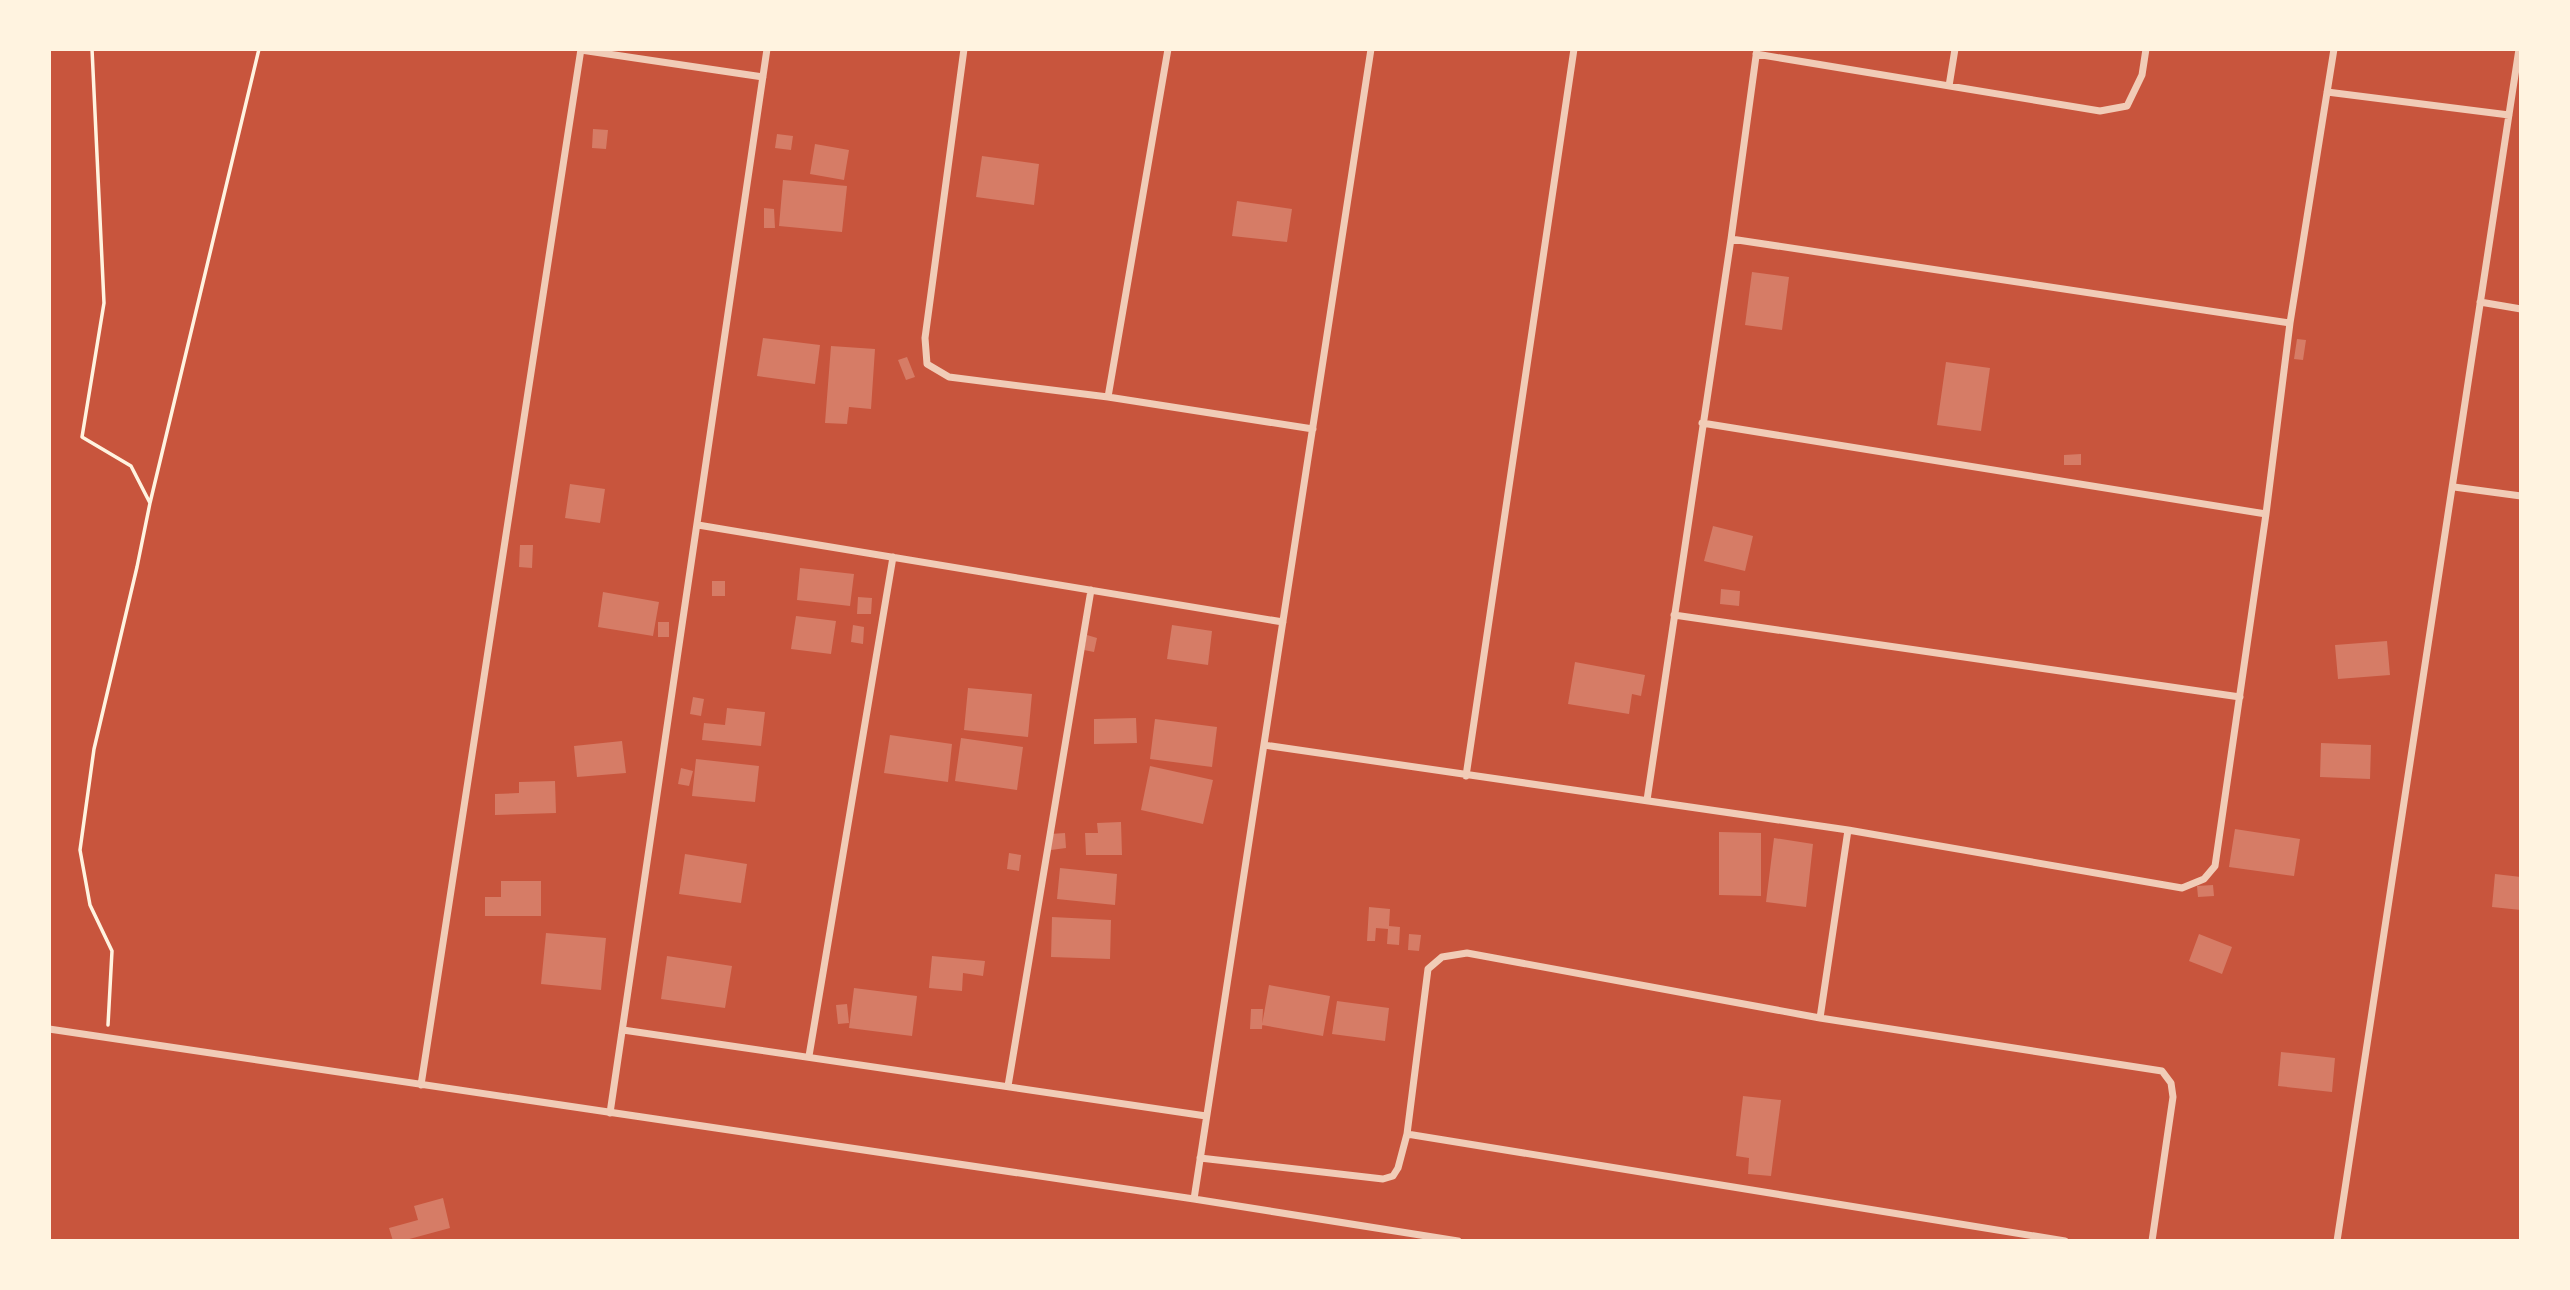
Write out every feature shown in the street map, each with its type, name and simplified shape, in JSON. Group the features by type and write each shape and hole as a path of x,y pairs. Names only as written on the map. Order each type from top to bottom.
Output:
{"street":[{"path":"610,1113 768,49"},
{"path":"964,49 925,338 927,365 949,377 1108,397 1312,429"},
{"path":"1108,397 1168,49"},
{"path":"1194,1199 1371,49"},
{"path":"1466,776 1574,49"},
{"path":"1950,86 1955,49"},
{"path":"1647,800 1731,239 1756,51 2099,111 2127,106 2142,75 2146,49"},
{"path":"1264,745 1848,830 2182,888 2204,879 2215,866 2266,514 2290,323 2334,49"},
{"path":"2337,1241 2519,49"},
{"path":"421,1084 581,50 763,77"},
{"path":"2327,92 2509,115"},
{"path":"1731,239 2290,323"},
{"path":"2480,302 2521,309"},
{"path":"1702,423 2266,514"},
{"path":"2454,487 2521,496"},
{"path":"698,525 1283,622"},
{"path":"809,1056 893,557"},
{"path":"1008,1086 1091,590"},
{"path":"1674,615 2240,697"},
{"path":"1820,1018 1848,830"},
{"path":"1200,1158 1383,1179 1393,1176 1398,1168 1407,1134 1428,969 1442,957 1467,953 1820,1018 2162,1071 2171,1083 2173,1097 2152,1241"},
{"path":"49,1029 1194,1199 1458,1241"},
{"path":"623,1030 1206,1116"},
{"path":"1407,1134 2065,1241"}],"path":[{"path":"92,49 104,303 82,437 131,466 150,503"},
{"path":"107,1038 112,951 90,905 80,850 93,748 259,49"}],"building":[{"path":"593,129 608,130 606,149 592,148"},
{"path":"777,134 793,136 791,150 775,148"},
{"path":"815,144 849,150 844,180 810,174"},
{"path":"982,156 1039,164 1034,205 976,197"},
{"path":"783,180 847,186 842,232 779,226"},
{"path":"1237,201 1292,209 1287,242 1232,236"},
{"path":"764,208 774,209 775,228 764,228"},
{"path":"1752,272 1789,277 1782,330 1745,325"},
{"path":"763,338 820,345 815,384 757,376"},
{"path":"2297,339 2306,340 2303,360 2294,359"},
{"path":"831,346 875,349 871,409 849,407 847,424 825,423"},
{"path":"907,357 915,377 906,380 898,360"},
{"path":"1946,362 1990,368 1981,431 1937,425"},
{"path":"2081,454 2081,465 2064,465 2064,455"},
{"path":"570,484 605,489 600,523 565,518"},
{"path":"1713,526 1753,536 1745,571 1704,561"},
{"path":"520,545 533,545 532,568 519,567"},
{"path":"800,568 854,574 850,606 797,600"},
{"path":"712,581 725,581 725,596 712,596"},
{"path":"1721,589 1740,591 1739,606 1720,604"},
{"path":"603,592 659,602 653,636 598,627"},
{"path":"858,597 872,598 871,614 857,614"},
{"path":"796,616 836,621 831,654 791,649"},
{"path":"658,622 669,622 669,637 658,637"},
{"path":"853,625 864,627 863,644 851,642"},
{"path":"1172,625 1212,631 1208,665 1167,659"},
{"path":"1087,635 1097,638 1094,652 1084,650"},
{"path":"2387,641 2390,675 2338,679 2335,645"},
{"path":"1575,662 1645,675 1641,696 1632,694 1629,714 1568,704"},
{"path":"968,688 1032,694 1028,737 964,730"},
{"path":"693,697 704,699 701,716 690,714"},
{"path":"727,708 765,712 761,746 702,740 704,723 725,725"},
{"path":"1136,718 1137,743 1094,744 1094,719"},
{"path":"1155,719 1217,727 1212,767 1150,759"},
{"path":"890,735 952,744 948,782 884,773"},
{"path":"961,738 1023,747 1017,790 955,781"},
{"path":"622,741 626,773 577,777 574,746"},
{"path":"2321,743 2371,745 2370,779 2320,777"},
{"path":"696,759 759,766 755,802 692,796"},
{"path":"1150,766 1213,780 1203,824 1141,810"},
{"path":"681,768 693,771 689,786 678,784"},
{"path":"555,781 556,813 495,815 495,794 519,793 519,782"},
{"path":"1121,822 1122,855 1086,855 1085,833 1098,833 1097,823"},
{"path":"2235,829 2300,839 2294,876 2229,867"},
{"path":"1719,832 1761,833 1761,896 1719,895"},
{"path":"1065,833 1066,848 1051,850 1050,834"},
{"path":"1774,838 1813,844 1806,907 1766,902"},
{"path":"1009,853 1021,855 1019,871 1007,869"},
{"path":"685,854 747,864 741,903 679,894"},
{"path":"1060,868 1117,874 1115,905 1057,899"},
{"path":"2495,874 2521,877 2521,910 2492,907"},
{"path":"501,881 541,881 541,916 485,916 485,897 501,897"},
{"path":"2213,885 2214,896 2198,897 2197,886"},
{"path":"1369,907 1390,909 1389,926 1400,927 1399,945 1387,944 1388,929 1376,928 1375,941 1367,941"},
{"path":"1052,917 1111,920 1110,959 1051,957"},
{"path":"546,933 606,938 601,990 541,984"},
{"path":"1409,934 1421,935 1419,951 1408,950"},
{"path":"2199,934 2232,947 2222,974 2189,961"},
{"path":"667,956 732,966 725,1008 661,999"},
{"path":"932,956 985,961 983,976 963,973 962,991 929,988"},
{"path":"1269,985 1330,996 1323,1036 1262,1025"},
{"path":"854,988 917,996 912,1036 849,1028"},
{"path":"1337,1001 1389,1008 1385,1041 1332,1034"},
{"path":"847,1004 849,1023 838,1024 836,1005"},
{"path":"1251,1009 1263,1009 1262,1029 1250,1029"},
{"path":"2281,1052 2335,1058 2332,1092 2278,1086"},
{"path":"1743,1096 1781,1100 1771,1176 1748,1174 1749,1158 1736,1156"},
{"path":"443,1198 450,1228 393,1241 389,1228 418,1220 414,1206"}]}
